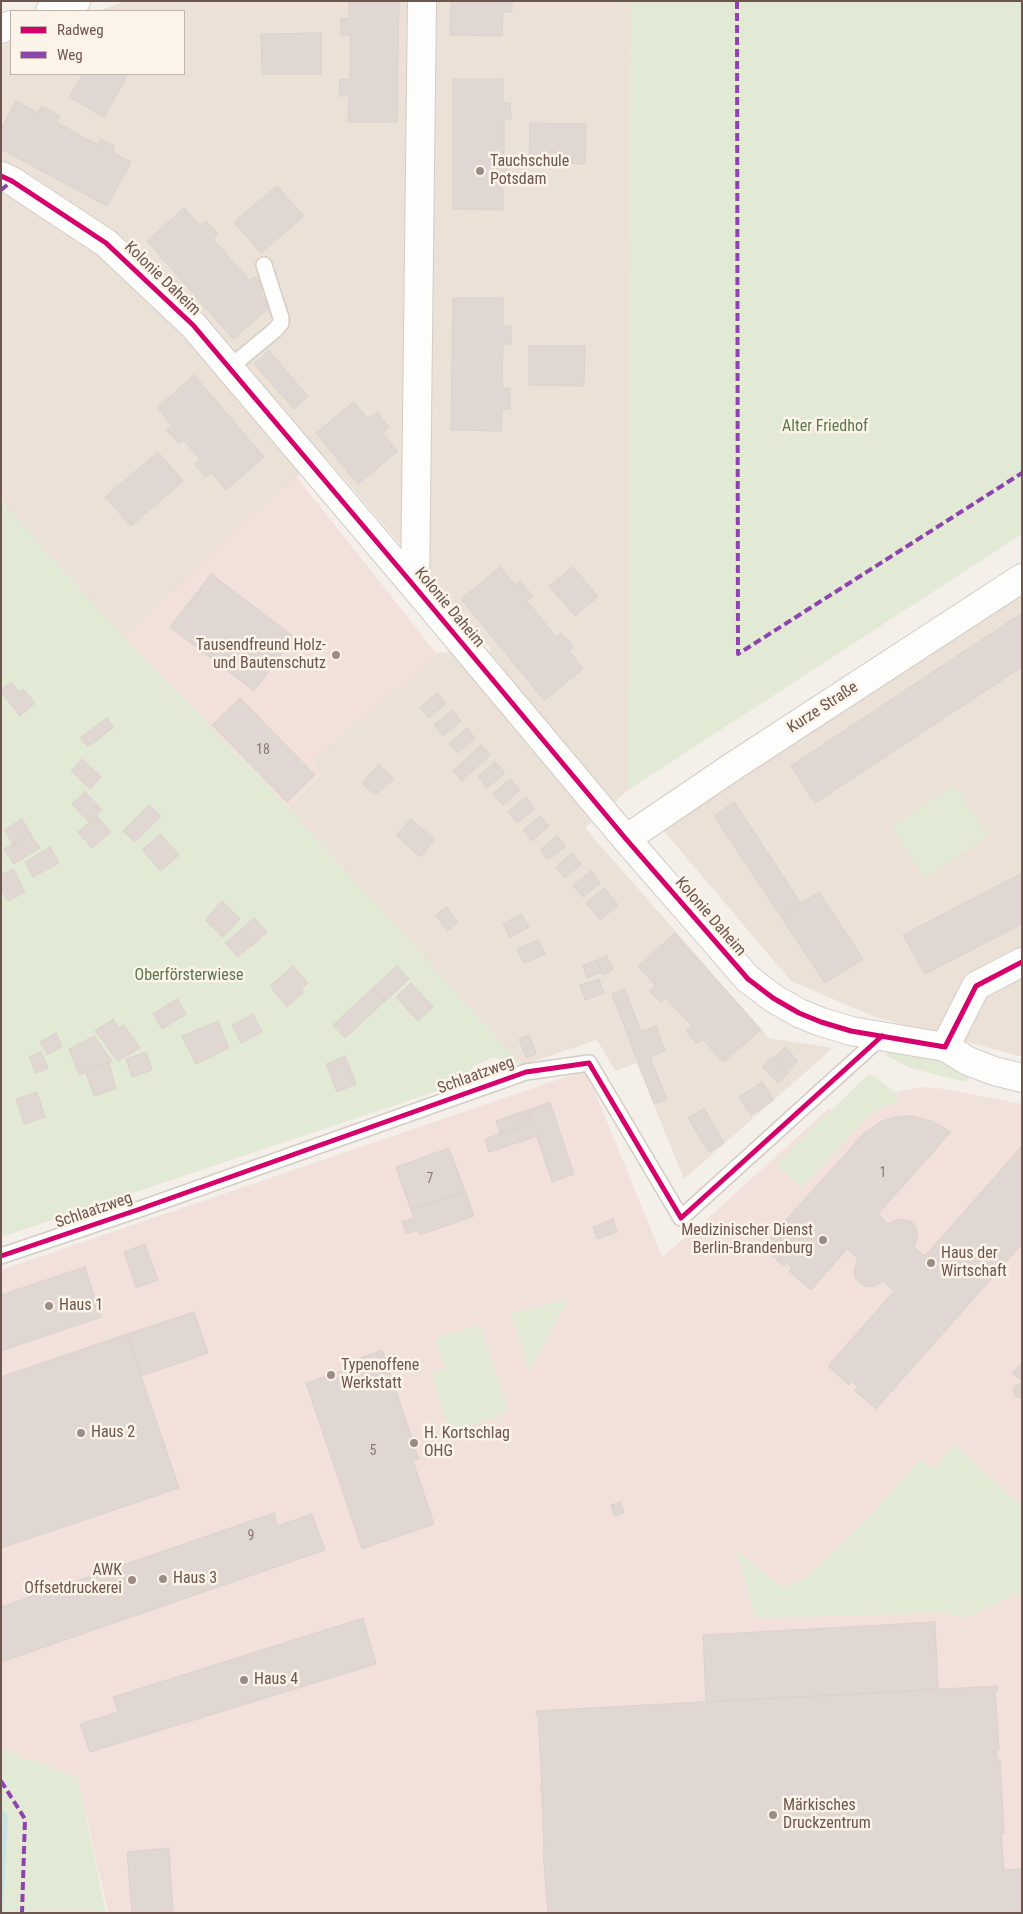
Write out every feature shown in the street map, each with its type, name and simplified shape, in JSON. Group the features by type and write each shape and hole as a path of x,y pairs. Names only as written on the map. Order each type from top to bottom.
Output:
{"street":[{"path":"53,10 76,1"},
{"name":"Kolonie Daheim","path":"415,587 422,1"},
{"name":"Kolonie Daheim","path":"1,176 12,181 106,243 193,325 626,839 748,979 773,998 799,1013 851,1031 882,1036"},
{"name":"Kurze Straße","path":"626,839 1022,578"},
{"path":"945,1047 976,986 1022,962"},
{"path":"882,1036 945,1047 968,1061 994,1071 1022,1078"}],"lane":[{"path":"229,368 281,323 264,265"},
{"name":"Schlaatzweg","path":"1,1256 140,1209 526,1072 589,1063 681,1218 882,1036"}],"shaded area":[{"path":"127,1 631,1 628,790 585,828 769,1038 833,1048 684,1179 637,1063 615,1071 597,1040 522,1065 288,807 322,773 313,760 436,653 492,651 322,453 124,637 1,501 1,46 10,43 10,75 185,75 185,10 102,10"},
{"path":"296,476 436,653 313,760 322,773 288,807 124,637"},
{"path":"1022,582 1022,1056 1019,1056 875,1017 791,981 652,817"},
{"path":"586,1070 662,1257 705,1221 829,1108 845,1126 879,1099 900,1091 924,1087 945,1089 1022,1104 1022,1913 108,1913 78,1777 1,1749 1,1270"},
{"path":"1,1807 8,1815 3,1913 1,1913"}],"green space":[{"name":"Alter Friedhof","path":"631,1 1022,1 1022,534 628,790"},
{"name":"Oberförsterwiese","path":"1,501 124,637 288,807 522,1065 493,1057 473,1067 470,1080 1,1237"},
{"path":"954,785 989,836 925,878 891,827"},
{"path":"895,1050 919,1051 955,1066 969,1076 966,1082 910,1068 885,1055"},
{"path":"869,1074 897,1094 897,1102 880,1108 866,1119 802,1188 775,1164"},
{"path":"569,1298 529,1372 511,1313"},
{"path":"480,1324 509,1412 450,1433 431,1374 445,1370 435,1339"},
{"path":"955,1444 1022,1507 1022,1592 965,1618 942,1613 755,1618 736,1550 783,1588 806,1577 864,1523 920,1459 932,1470"},
{"path":"1,1749 78,1777 106,1913 3,1913 8,1815 1,1807"}],"building":[{"path":"349,1 399,1 397,122 348,122 349,96 339,96 340,79 350,79 350,35 341,35 341,18 349,18"},
{"path":"451,1 512,1 512,12 503,12 502,36 450,35"},
{"path":"321,33 321,74 262,74 261,34"},
{"path":"82,75 127,75 104,117 69,97"},
{"path":"453,79 503,79 503,103 510,103 511,119 504,119 504,166 510,166 510,185 503,185 503,210 453,209"},
{"path":"16,101 38,113 42,106 60,116 56,122 98,145 100,139 115,146 112,152 131,162 107,206 1,149 1,129"},
{"path":"530,123 586,124 585,164 529,163"},
{"path":"277,186 304,216 261,253 234,222"},
{"path":"184,208 200,226 206,221 213,228 218,235 213,239 250,281 255,276 266,288 260,293 271,306 233,339 147,241"},
{"path":"453,298 503,298 503,326 511,326 511,344 503,344 502,388 510,388 510,409 502,409 501,431 451,430"},
{"path":"529,346 585,346 584,386 529,385"},
{"path":"269,351 308,396 294,409 254,364"},
{"path":"194,375 264,457 226,490 211,472 206,477 199,470 195,464 200,459 183,440 179,444 166,429 172,425 157,408"},
{"path":"354,402 368,419 377,412 389,427 382,433 398,451 358,484 316,433"},
{"path":"158,452 183,481 131,526 105,497"},
{"path":"500,567 515,585 520,581 533,596 527,601 556,637 561,633 568,640 573,647 569,651 583,669 544,700 461,599"},
{"path":"573,567 598,597 575,616 549,586"},
{"path":"211,574 294,637 254,691 170,627"},
{"path":"1022,613 1022,667 815,803 791,766"},
{"path":"11,682 19,692 23,689 35,703 20,716 1,692"},
{"path":"437,693 446,703 429,718 420,707"},
{"path":"240,698 315,775 287,802 212,725"},
{"path":"452,710 461,721 443,736 434,725"},
{"path":"107,718 114,727 88,747 80,738"},
{"path":"467,728 475,738 458,753 449,743"},
{"path":"481,745 490,755 462,781 453,771"},
{"path":"82,759 101,777 90,789 71,771"},
{"path":"495,762 505,773 487,788 478,776"},
{"path":"379,764 394,779 375,795 362,783"},
{"path":"510,779 520,790 503,805 493,794"},
{"path":"85,792 102,810 89,822 72,804"},
{"path":"526,797 535,809 517,823 508,812"},
{"path":"734,802 801,903 781,917 714,816"},
{"path":"149,805 161,816 135,842 123,831"},
{"path":"97,816 111,832 92,848 78,832"},
{"path":"540,816 549,826 532,841 523,830"},
{"path":"22,819 30,833 13,844 4,830"},
{"path":"411,819 435,840 420,857 396,835"},
{"path":"30,833 40,848 14,864 4,849"},
{"path":"160,834 179,855 161,871 142,850"},
{"path":"557,836 566,846 548,860 540,850"},
{"path":"50,847 59,863 33,877 25,862"},
{"path":"572,853 581,864 565,878 556,867"},
{"path":"13,869 25,892 8,901 1,889 1,875"},
{"path":"591,871 600,883 583,897 573,886"},
{"path":"1022,873 1022,924 925,974 903,935"},
{"path":"604,888 618,905 600,920 586,903"},
{"path":"819,892 863,959 825,983 781,917"},
{"path":"222,901 240,919 223,937 205,920"},
{"path":"447,907 458,923 447,931 436,915"},
{"path":"521,914 529,927 510,938 503,924"},
{"path":"254,918 267,932 252,946 239,931"},
{"path":"239,931 252,945 238,957 225,943"},
{"path":"675,933 761,1030 723,1062 702,1039 697,1044 686,1031 692,1026 666,998 661,1002 649,991 655,985 638,966"},
{"path":"538,940 545,954 524,963 517,949"},
{"path":"606,955 614,969 603,975 596,961"},
{"path":"596,961 602,972 587,978 583,965"},
{"path":"293,966 308,983 301,989 304,992 287,1007 270,986"},
{"path":"397,966 409,979 385,1001 373,988"},
{"path":"599,979 604,993 585,1000 580,985"},
{"path":"411,983 433,1007 418,1021 396,997"},
{"path":"373,988 385,1001 345,1038 333,1025"},
{"path":"625,989 641,1032 656,1026 665,1051 650,1057 667,1099 654,1104 612,994"},
{"path":"177,999 186,1014 162,1029 153,1014"},
{"path":"253,1014 262,1032 241,1043 232,1025"},
{"path":"113,1019 119,1028 124,1025 140,1048 118,1061 95,1031"},
{"path":"218,1021 229,1048 196,1064 182,1036"},
{"path":"56,1033 62,1046 47,1055 40,1042"},
{"path":"529,1035 536,1054 526,1058 519,1039"},
{"path":"94,1036 112,1061 79,1075 69,1049"},
{"path":"785,1047 798,1061 787,1072 774,1058"},
{"path":"41,1052 48,1068 36,1073 29,1057"},
{"path":"146,1052 152,1070 132,1077 126,1059"},
{"path":"345,1056 356,1084 337,1092 326,1064"},
{"path":"773,1056 788,1073 778,1083 762,1067"},
{"path":"109,1062 116,1089 94,1096 86,1072"},
{"path":"762,1082 774,1100 751,1115 739,1097"},
{"path":"37,1092 45,1117 24,1124 16,1099"},
{"path":"550,1102 574,1174 552,1182 528,1110"},
{"path":"704,1108 724,1143 709,1152 688,1118"},
{"path":"527,1110 531,1123 500,1134 496,1121"},
{"name":"Haus der Wirtschaft","path":"911,1116 932,1121 951,1132 878,1214 888,1224 899,1219 911,1221 916,1227 918,1235 914,1247 925,1256 1022,1146 1022,1244 876,1409 854,1390 858,1387 852,1381 849,1385 828,1366 894,1291 883,1281 873,1287 864,1286 859,1282 855,1278 854,1270 858,1259 847,1249 811,1290 789,1271 792,1268 787,1263 784,1266 762,1247 864,1133 882,1121 896,1117"},
{"path":"531,1123 535,1137 489,1152 485,1139"},
{"path":"449,1148 465,1191 411,1210 396,1167"},
{"path":"465,1191 474,1216 420,1235 418,1230 406,1234 402,1222 414,1218 411,1210"},
{"path":"613,1219 617,1232 597,1239 593,1227"},
{"path":"145,1244 158,1280 136,1288 124,1252"},
{"name":"Haus 1","path":"85,1267 101,1317 1,1351 1,1295"},
{"path":"194,1312 208,1353 141,1376 127,1334"},
{"name":"Haus 2","path":"127,1334 179,1488 1,1548 1,1377"},
{"path":"382,1350 419,1459 413,1461 434,1524 362,1549 306,1383 357,1366 355,1360"},
{"path":"1022,1363 1022,1381 1012,1373"},
{"path":"1022,1384 1020,1398 1016,1397 1013,1391 1014,1386"},
{"path":"621,1502 624,1513 614,1516 611,1505"},
{"name":"Haus 3","path":"274,1513 277,1526 312,1514 325,1550 1,1662 1,1607"},
{"name":"Haus 4","path":"363,1618 376,1664 90,1752 80,1724 118,1712 113,1697"},
{"path":"935,1622 938,1690 706,1702 703,1635"},
{"name":"Märkisches Druckzentrum","path":"997,1686 998,1690 995,1690 999,1750 996,1750 997,1760 1000,1760 1004,1833 1001,1834 1004,1870 1022,1869 1022,1913 548,1913 543,1852 538,1715 536,1715 536,1711"},
{"path":"169,1848 173,1913 132,1913 127,1852"}],"marked path":[{"path":"737,1 738,654 1022,473"},
{"path":"1,190 12,181"},
{"path":"1,1781 25,1819 22,1913"}],"cycle path":[{"path":"1,176 12,181 106,243 193,325 626,839 748,979 773,998 799,1013 821,1022 851,1031 945,1047 976,986 1022,962"},
{"path":"1,1256 140,1209 526,1072 589,1063 681,1218 882,1036"}],"place":[{"name":"Tauchschule Potsdam","path":"480,171"},
{"name":"Tausendfreund Holz- und Bautenschutz","path":"336,655"},
{"name":"Medizinischer Dienst Berlin-Brandenburg","path":"823,1240"},
{"name":"Haus der Wirtschaft","path":"931,1263"},
{"name":"Haus 1","path":"49,1306"},
{"name":"Typenoffene Werkstatt","path":"331,1375"},
{"name":"Haus 2","path":"81,1433"},
{"name":"H. Kortschlag OHG","path":"414,1443"},
{"name":"Haus 3","path":"163,1579"},
{"name":"AWK Offsetdruckerei","path":"132,1580"},
{"name":"Haus 4","path":"244,1680"},
{"name":"Märkisches Druckzentrum","path":"773,1815"}]}
